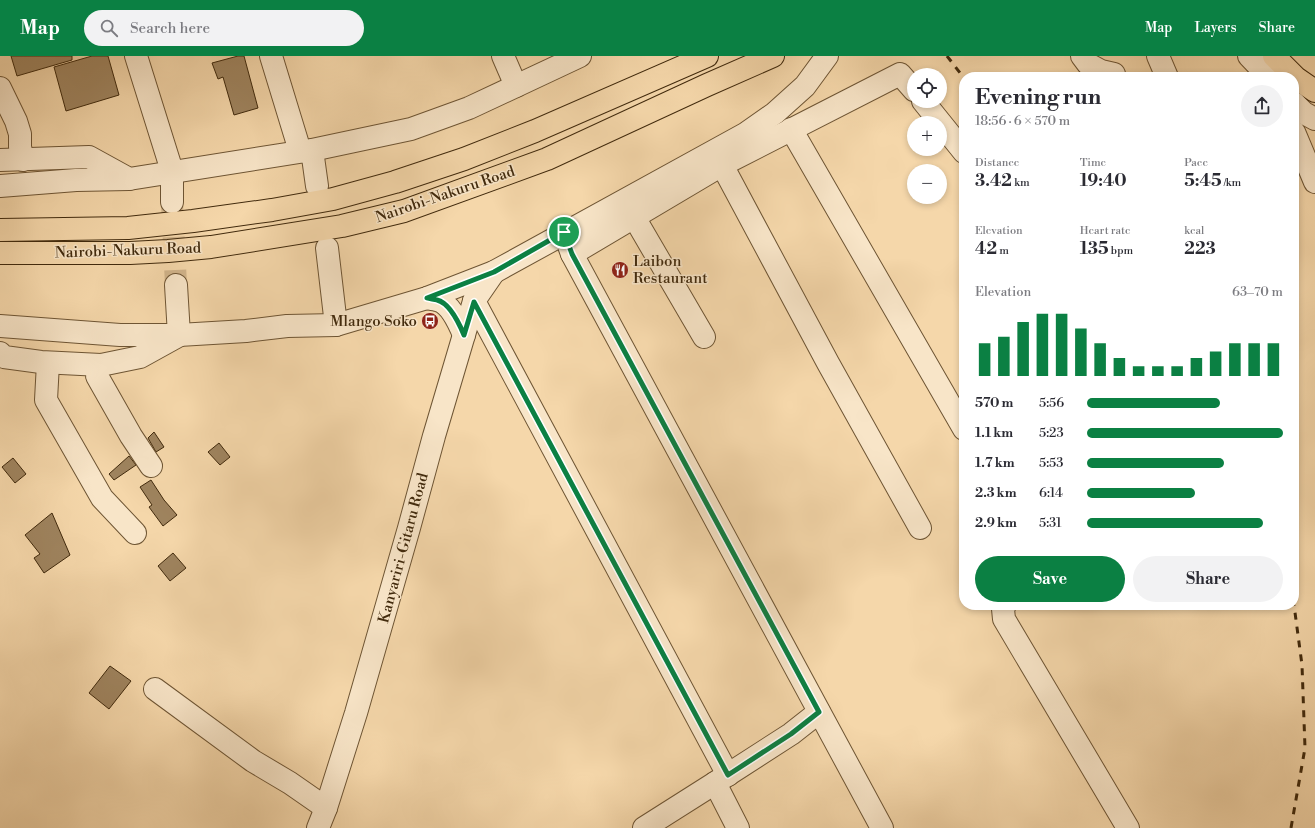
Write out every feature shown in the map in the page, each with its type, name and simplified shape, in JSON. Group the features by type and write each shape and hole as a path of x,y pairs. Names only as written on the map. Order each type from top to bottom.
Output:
{"highway":[{"name":"Nairobi-Nakuru Road","path":"0,230 128,228 193,222 333,199 395,182 464,159 535,131 706,56"},
{"name":"Nairobi-Nakuru Road","path":"0,253 130,253 211,247 342,226 396,213 547,159 773,56"},
{"path":"1274,56 1290,72"},
{"path":"1299,80 1315,91"}],"street":[{"path":"136,56 172,171 172,202"},
{"path":"271,56 306,151 317,186"},
{"path":"503,56 516,86"},
{"path":"0,186 76,180 129,179 306,151 411,129 469,108 580,56"},
{"path":"0,326 120,335 179,335 246,331 287,326 336,325 427,298 494,272 564,232 745,134 775,113 805,86 827,56"},
{"path":"1082,56 1088,64 1105,72"},
{"path":"1158,56 1165,72"},
{"path":"1250,56 1264,72"},
{"path":"572,254 722,165 791,129 900,74 907,82"},
{"path":"0,88 16,121 20,134 20,147 23,160"},
{"path":"929,108 959,146"},
{"path":"1299,108 1304,113 1315,119"},
{"path":"791,129 959,420"},
{"path":"1299,144 1315,182"},
{"path":"0,160 89,157 129,179"},
{"path":"722,165 828,363 920,528"},
{"path":"634,217 704,337"},
{"path":"564,232 572,254 882,828"},
{"path":"327,248 336,325"},
{"name":"Kanyariri-Gitaru Road","path":"318,828 326,808 358,706 410,528 434,436 474,302 494,272"},
{"path":"176,285 179,335"},
{"path":"427,298 438,300 448,308 456,318 464,335"},
{"path":"474,302 722,779 738,828"},
{"path":"1,356 48,363 101,365 140,357 179,335"},
{"path":"48,363 46,400 102,498 135,533"},
{"path":"101,365 97,376 135,442 151,466"},
{"path":"1003,610 1004,619 1128,828"},
{"path":"155,689 253,761 290,783 326,808"},
{"path":"644,828 791,734 819,712"}],"building":[{"path":"11,56 72,56 72,60 17,76"},
{"path":"92,56 108,56 119,95 66,111 54,67"},
{"path":"238,56 244,56 258,108 234,115 223,77 218,79 212,63"},
{"path":"154,432 164,447 156,452 148,438"},
{"path":"219,443 230,457 220,465 208,452"},
{"path":"129,456 136,465 114,480 109,474"},
{"path":"13,458 26,474 15,483 2,467"},
{"path":"151,480 164,500 177,515 163,526 149,507 152,505 140,487"},
{"path":"52,513 70,555 44,573 34,558 40,554 25,535"},
{"path":"173,553 186,568 170,581 158,566"},
{"path":"110,666 131,681 109,709 89,693"}],"tunnel":[{"path":"317,186 327,248"},
{"path":"172,204 176,285"}],"railway":[{"path":"947,56 959,72"},
{"path":"1291,828 1305,748 1302,665 1295,610"}],"place":[{"name":"Laibon Restaurant","path":"620,270"},
{"name":"Mlango Soko","path":"430,321"}],"route":[{"path":"564,232 572,254 819,712 791,734 728,775 474,302 464,335 456,318 448,308 438,300 427,298 494,272 564,232"}]}
